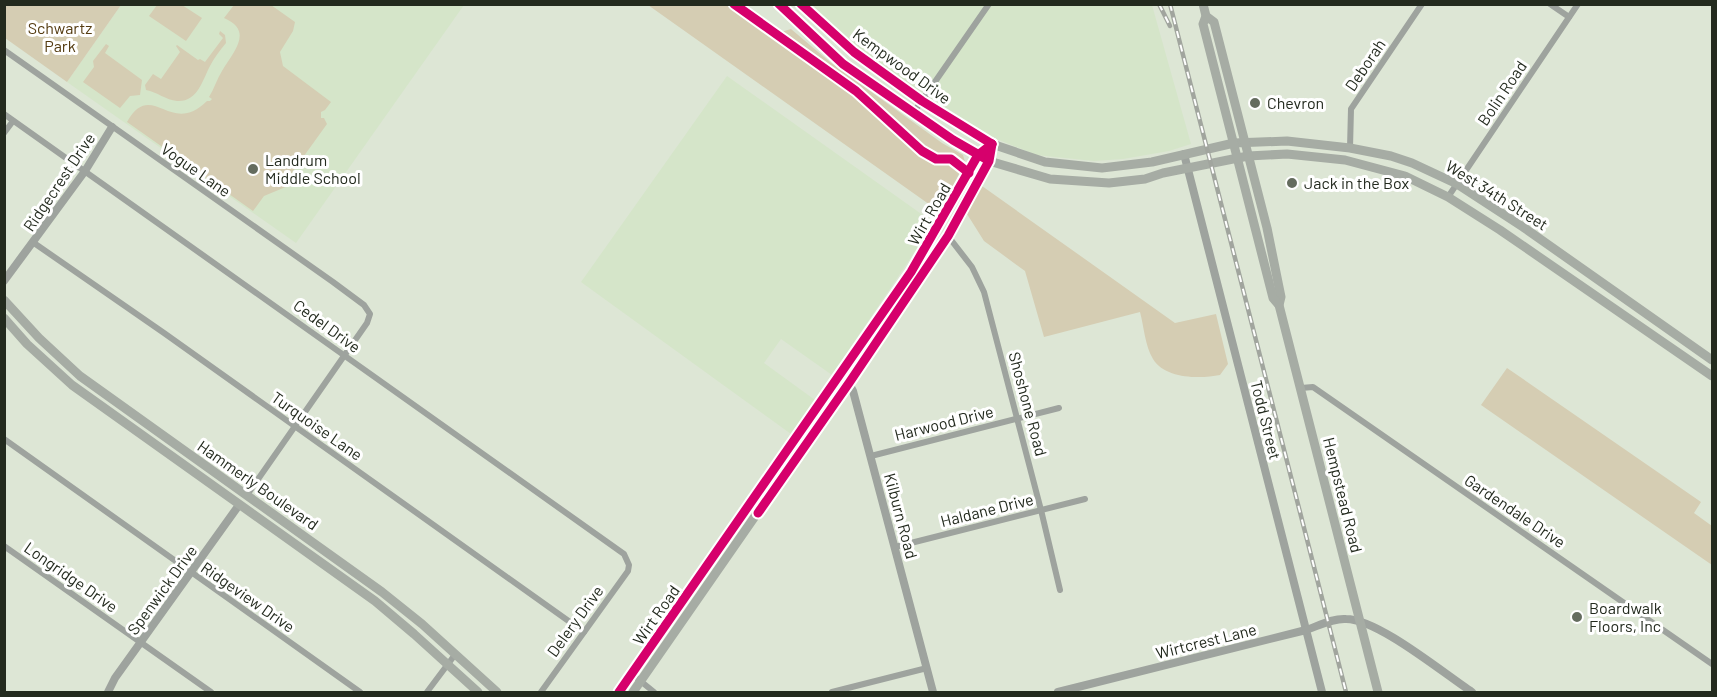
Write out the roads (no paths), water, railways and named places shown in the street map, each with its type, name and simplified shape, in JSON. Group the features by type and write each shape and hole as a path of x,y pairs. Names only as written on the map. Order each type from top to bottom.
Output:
{"main road":[{"name":"Kempwood Drive","path":"779,4 843,64 989,161 1050,179 1108,183 1145,179 1238,158"},
{"name":"Kempwood Drive","path":"801,4 854,52 922,101 992,144 1045,162 1102,168 1145,163 1234,143"},
{"name":"Hempstead Road","path":"1203,4 1206,16 1203,24 1273,298 1279,305 1301,388 1378,693"},
{"name":"Hempstead Road","path":"1206,16 1214,22 1248,156 1280,289 1279,305"},
{"name":"West 34th Street","path":"1234,143 1287,141 1350,147 1402,159 1457,184 1713,360"},
{"name":"Wirt Road","path":"633,693 637,678 924,252 978,155 992,144"},
{"name":"Wirt Road","path":"619,693 637,678 849,384 948,236 989,161 992,144"},
{"name":"West 34th Street","path":"1238,158 1287,154 1345,160 1405,176 1448,197 1712,373"},
{"path":"1091,167 1091,183"},
{"path":"1550,264 1559,252"},
{"name":"Hammerly Boulevard","path":"4,300 39,338 80,376 367,581 422,624 454,656 497,693"},
{"name":"Hammerly Boulevard","path":"4,318 27,344 72,385 359,590 414,634 478,693"},
{"path":"72,385 80,376"},
{"path":"146,438 153,429"},
{"path":"204,480 226,488 239,496 247,495"},
{"path":"239,505 246,503 261,512 279,518"},
{"path":"359,590 367,581"}],"street":[{"path":"914,112 989,4"},
{"name":"Deborah","path":"1350,147 1351,110 1422,4"},
{"path":"1550,4 1569,17"},
{"name":"Bolin Road","path":"1448,197 1578,4"},
{"name":"Vogue Lane","path":"4,50 364,305 370,314 367,323 344,355"},
{"name":"Cedel Drive","path":"4,114 624,554 629,565"},
{"path":"4,133 13,121"},
{"name":"Ridgecrest Drive","path":"4,281 85,171 112,127"},
{"name":"Todd Street","path":"1184,154 1322,693"},
{"name":"Shoshone Road","path":"948,236 972,267 984,292 1060,590"},
{"name":"Turquoise Lane","path":"34,243 584,632"},
{"path":"247,495 344,355"},
{"path":"840,376 849,384"},
{"name":"Kilburn Road","path":"849,384 871,456 927,668"},
{"name":"Gardendale Drive","path":"1301,388 1313,387 1713,664"},
{"name":"Harwood Drive","path":"871,456 1059,408"},
{"name":"Ridgeview Drive","path":"4,439 360,693"},
{"name":"Haldane Drive","path":"895,547 1085,499"},
{"name":"Spenwick Drive","path":"108,693 115,678 239,505"},
{"name":"Longridge Drive","path":"4,546 211,693"},
{"name":"Delery Drive","path":"541,693 628,571 629,565"},
{"name":"Wirtcrest Lane","path":"1058,693 1306,630 1344,618 1359,621"},
{"path":"1359,621 1381,630 1472,693"},
{"path":"427,693 454,656"},
{"path":"832,693 927,668 933,693"},
{"path":"637,678 654,693"}],"railway":[{"path":"1159,4 1170,26"},
{"path":"1170,4 1346,692"}],"place":[{"name":"Chevron","path":"1255,103"},
{"name":"Landrum Middle School","path":"253,169"},
{"name":"Jack in the Box","path":"1292,183"},
{"name":"Boardwalk Floors, Inc","path":"1577,617"}],"park label":[{"name":"Schwartz Park","path":"60,37"}]}
